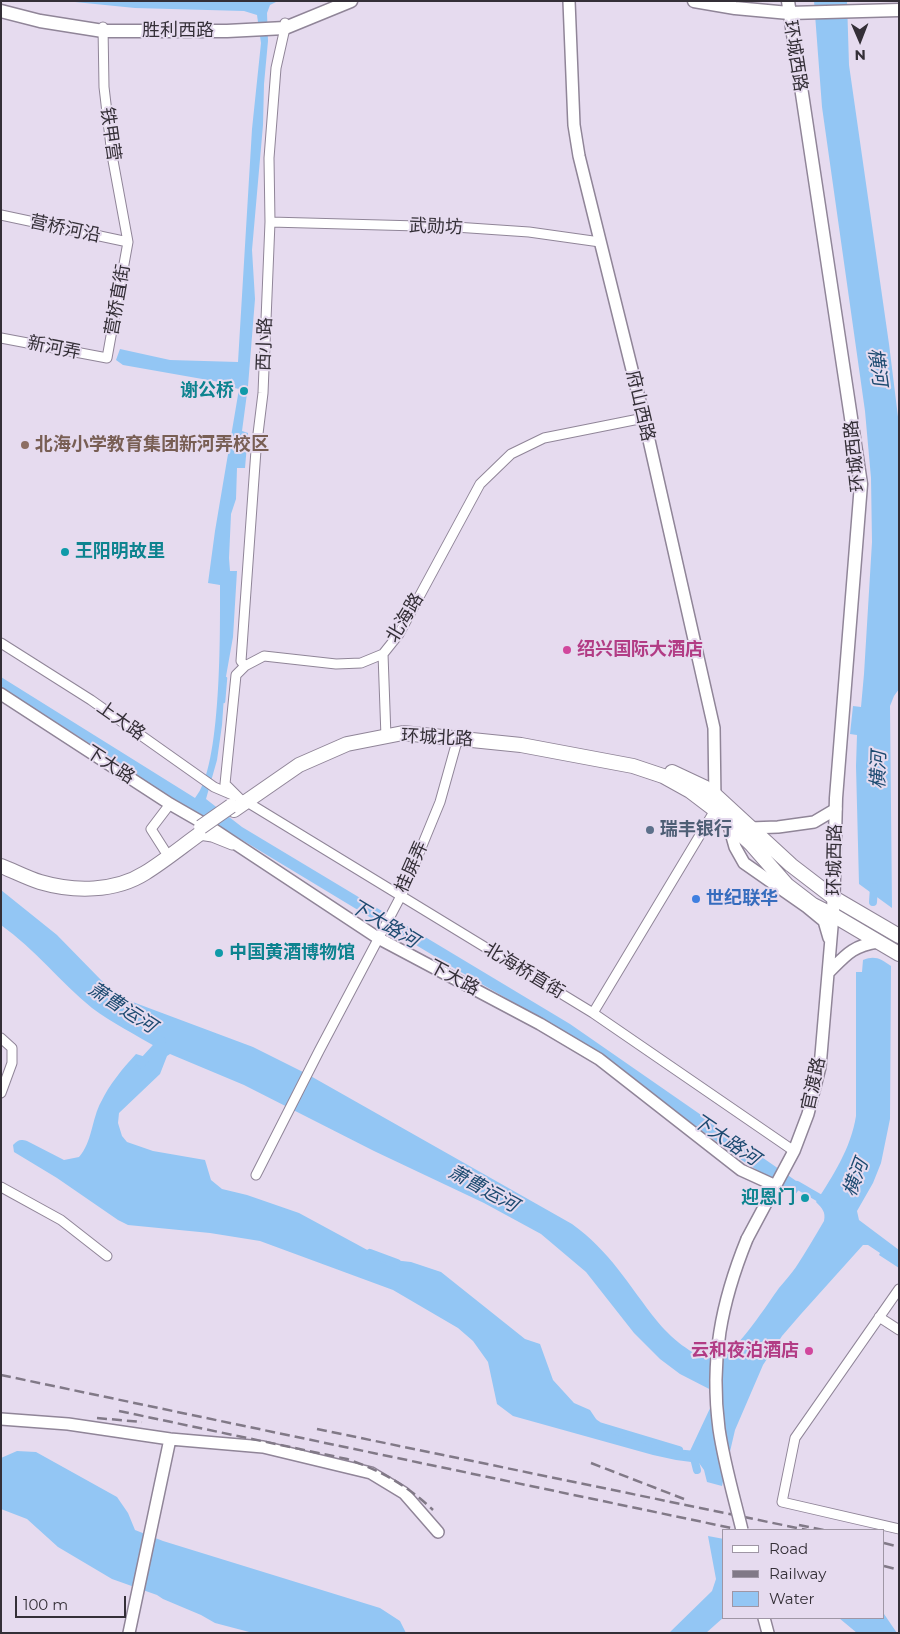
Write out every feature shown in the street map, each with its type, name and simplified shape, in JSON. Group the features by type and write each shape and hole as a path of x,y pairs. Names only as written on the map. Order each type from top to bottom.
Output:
{"main road":[{"name":"胜利西路","path":"280,26 333,1"},
{"name":"胜利西路","path":"1,11 40,21 103,28 257,27 280,26 351,1"},
{"path":"694,1 735,8 899,2"},
{"path":"738,1 788,6 809,12 899,10"},
{"name":"胜利西路","path":"1,5 103,28"},
{"name":"环城西路","path":"788,6 861,484 836,809 834,915"},
{"name":"环城北路","path":"1,866 39,882 69,889 104,888 125,883 144,874 295,760 346,740 386,734 402,729 521,745 633,766 663,776 683,787 715,810 751,844 787,885 814,905 896,953"},
{"name":"环城北路","path":"459,736 524,739 629,758 669,770 704,787 715,795 791,865 834,898 896,934"},
{"name":"环城北路","path":"1,861 40,878 70,885 103,884 143,867 165,851 202,831"}],"street":[{"name":"府山西路","path":"568,1 574,126 579,156 644,418 714,728 715,810"},
{"name":"西小路","path":"245,666 241,661 256,450 263,393 270,222 269,158 280,26"},
{"name":"铁甲营","path":"103,28 105,96 112,155 128,242"},
{"name":"营桥河沿","path":"1,216 128,242"},
{"name":"武勋坊","path":"270,222 455,226 529,232 600,242"},
{"name":"营桥直街","path":"107,358 128,242"},
{"name":"新河弄","path":"1,338 107,358"},
{"name":"北海路","path":"245,666 264,656 336,664 361,663 383,654 399,634 480,484 511,454 544,438 644,418"},
{"name":"上大路","path":"1,643 91,700 238,804"},
{"path":"383,654 386,734"},
{"path":"238,804 226,784 236,675 245,666"},
{"name":"下大路","path":"1,694 170,804 242,847 378,938 540,1024 600,1059 741,1170 776,1186"},
{"name":"桂屏弄","path":"256,1175 400,896 440,802 459,736"},
{"path":"165,851 151,829 170,804"},
{"name":"北海桥直街","path":"238,804 400,896 593,1013 794,1151"},
{"path":"750,828 778,828 814,822 836,809"},
{"path":"593,1013 715,810"},
{"path":"728,822 734,847 744,863 824,921 831,942"},
{"path":"202,831 235,847 242,847"},
{"name":"官渡路","path":"742,1529 719,1431 716,1392 717,1348 723,1312 734,1272 748,1239 787,1166 808,1114 820,1067 834,915"},
{"path":"828,973 851,950 864,944 878,942"},
{"path":"1,1038 12,1048 12,1063 1,1092"},
{"path":"1,1187 61,1220 107,1256"},
{"path":"897,1292 795,1438 782,1502 899,1529"},
{"path":"880,1316 899,1330"},
{"path":"1,1419 68,1424 170,1439 263,1447 371,1473 404,1493 438,1532"},
{"path":"129,1633 170,1439"},
{"path":"764,1619 768,1633"}],"water":[{"name":"下大路河","path":"65,1 278,1 270,5 267,13 268,41 263,125 252,250 255,299 248,386 242,431 248,433 245,468 237,468 236,499 231,514 230,571 237,571 233,637 225,682 217,760 206,799 242,827 570,1024 802,1185 795,1195 743,1161 580,1041 454,968 146,782 134,772 1,687 1,677 195,798 204,782 215,729 220,633 220,585 208,583 239,389 225,386 225,383 123,365 116,360 120,349 170,360 238,362 252,129 261,43 257,15 244,11 135,8"},
{"path":"814,1 847,1 849,65 899,425 899,689 890,706 892,908 859,884 857,735 850,734 853,706 861,707 864,674 872,542 871,478 865,411 822,107"},
{"name":"萧曹运河","path":"1,890 57,935 114,992 130,1001 253,1047 307,1074 572,1224 608,1257 669,1334 694,1353 712,1358 720,1357 727,1353 743,1337 796,1267 824,1221 823,1210 816,1202 846,1150 856,1116 856,972 862,972 863,960 874,958 881,960 891,966 890,1119 881,1163 873,1183 857,1211 859,1220 899,1250 899,1268 868,1245 863,1245 782,1336 763,1365 735,1430 722,1486 707,1482 704,1470 699,1463 653,1455 513,1416 497,1404 488,1362 473,1341 458,1328 393,1290 260,1241 210,1233 128,1225 14,1152 13,1145 23,1140 64,1160 79,1157 87,1145 98,1108 108,1089 136,1054 149,1058 158,1048 92,1008 25,944 1,925","holes":["170,1054 244,1085 374,1151 484,1203 541,1234 586,1272 634,1333 660,1359 680,1374 719,1394 719,1404 696,1451 675,1449 621,1436 602,1428 590,1410 574,1403 553,1380 540,1344 525,1339 441,1272 411,1262 384,1259 299,1213 247,1195 222,1189 211,1180 205,1160 153,1151 127,1142 122,1136 118,1123 119,1113 160,1074 167,1056"]},
{"path":"17,1451 36,1452 117,1497 128,1513 135,1530 163,1541 380,1608 400,1621 406,1633 253,1633 215,1623 157,1595 112,1579 58,1547 27,1519 1,1509 1,1458"},
{"path":"708,1536 722,1539 722,1619 706,1633 669,1633 712,1591 716,1579"},
{"path":"885,1615 897,1633 857,1633 840,1619 885,1619"}],"waterway":[{"path":"224,702 226,678"},
{"name":"横河","path":"873,902 874,887"},
{"path":"141,1064 162,1041"},
{"path":"797,1185 828,1203"},
{"path":"370,1253 397,1263"},
{"path":"697,1470 693,1454 716,1405"},
{"path":"593,1422 599,1426 679,1450"}],"railway":[{"path":"1,1375 736,1529"},
{"path":"119,1411 347,1459 371,1468 393,1480 414,1493 433,1510"},
{"path":"97,1418 142,1422"},
{"path":"317,1429 802,1529"},
{"path":"591,1463 684,1499"},
{"path":"799,1525 819,1529"},
{"path":"885,1543 899,1547"},
{"path":"885,1566 899,1570"}],"place":[{"name":"谢公桥","path":"244,391"},
{"name":"北海小学教育集团新河弄校区","path":"25,445"},
{"name":"王阳明故里","path":"65,552"},
{"name":"绍兴国际大酒店","path":"567,650"},
{"name":"瑞丰银行","path":"650,830"},
{"name":"世纪联华","path":"696,899"},
{"name":"中国黄酒博物馆","path":"219,953"},
{"name":"迎恩门","path":"805,1198"},
{"name":"云和夜泊酒店","path":"809,1351"}]}
